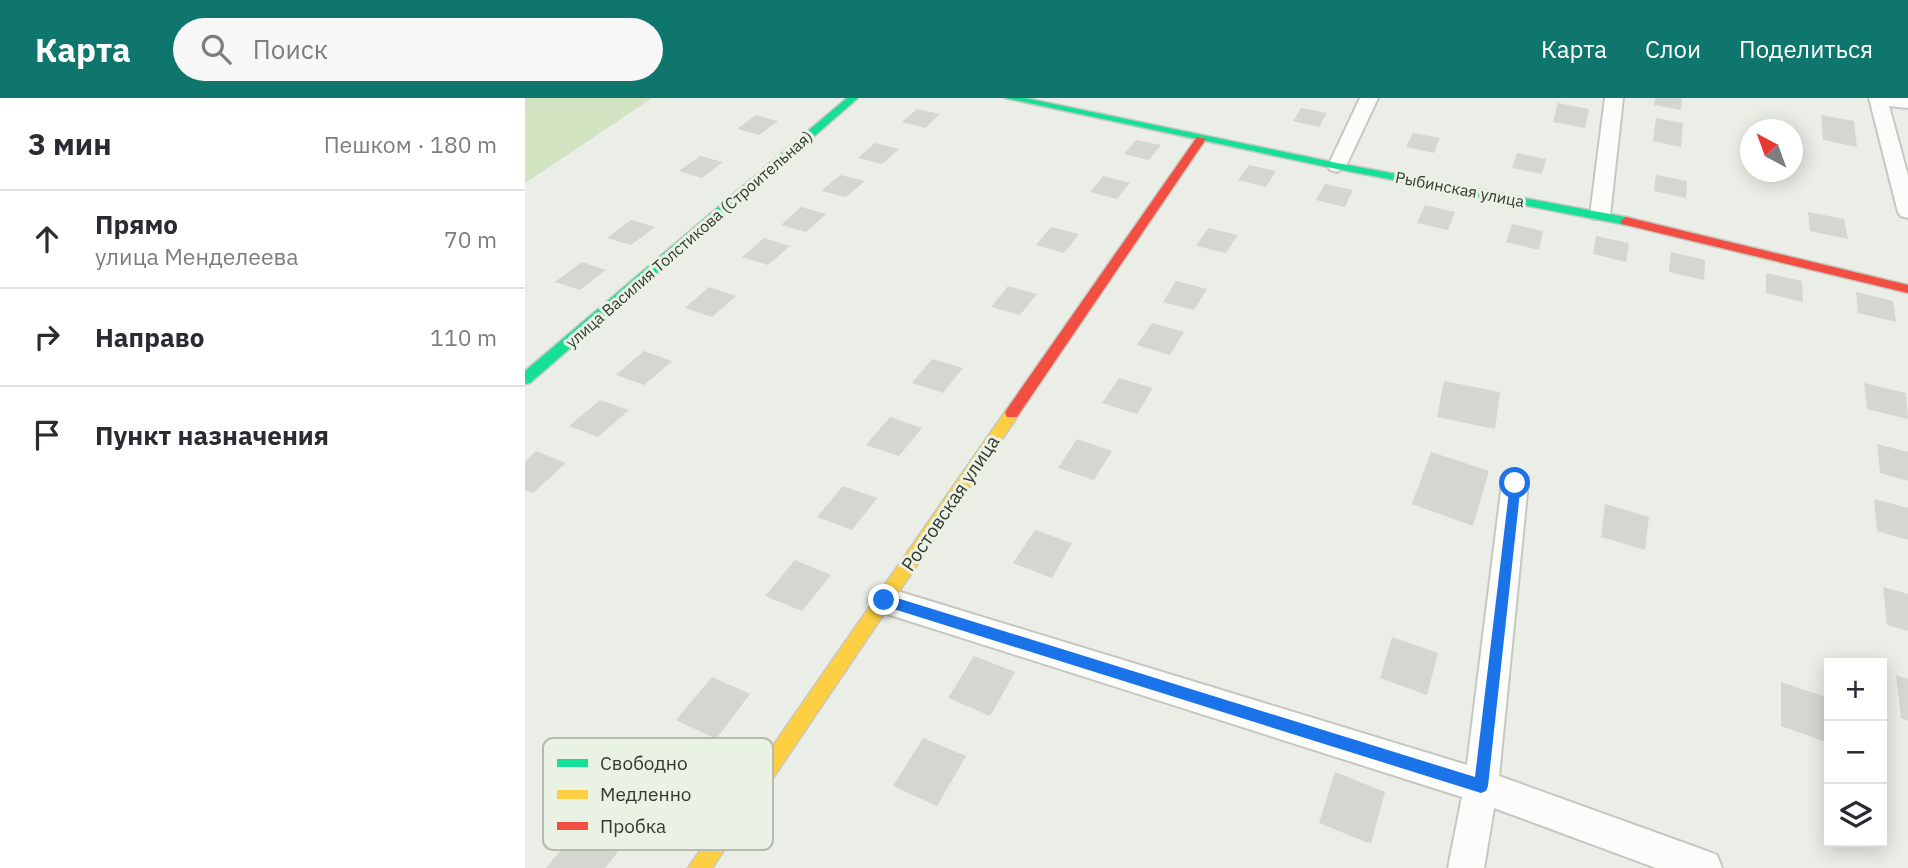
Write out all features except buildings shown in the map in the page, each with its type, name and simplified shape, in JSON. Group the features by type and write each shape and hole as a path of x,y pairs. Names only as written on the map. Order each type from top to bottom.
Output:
{"street":[{"name":"улица Василия Толстикова (Строительная)","path":"525,379 853,98"},
{"name":"Рыбинская улица","path":"1010,98 1201,139 1599,215 1908,289"},
{"path":"1337,166 1369,98"},
{"path":"1599,215 1614,98"},
{"path":"1908,103 1878,98 1908,212"},
{"name":"Ростовская улица","path":"773,761 1201,139"},
{"path":"1466,868 1481,786 1515,483"},
{"path":"884,600 1481,786 1704,868"},
{"name":"Ростовская улица","path":"699,868 711,850"}],"green space":[{"path":"525,98 652,98 525,183"}],"traffic: fast":[{"path":"525,379 853,98"},
{"path":"1010,98 1337,166 1626,221"}],"traffic: slow":[{"path":"773,760 1012,413"},
{"path":"699,868 711,850"}],"traffic: jam":[{"path":"1012,413 1201,139"},
{"path":"1626,221 1908,289"}],"route":[{"path":"884,600 1481,786 1515,483"}]}
